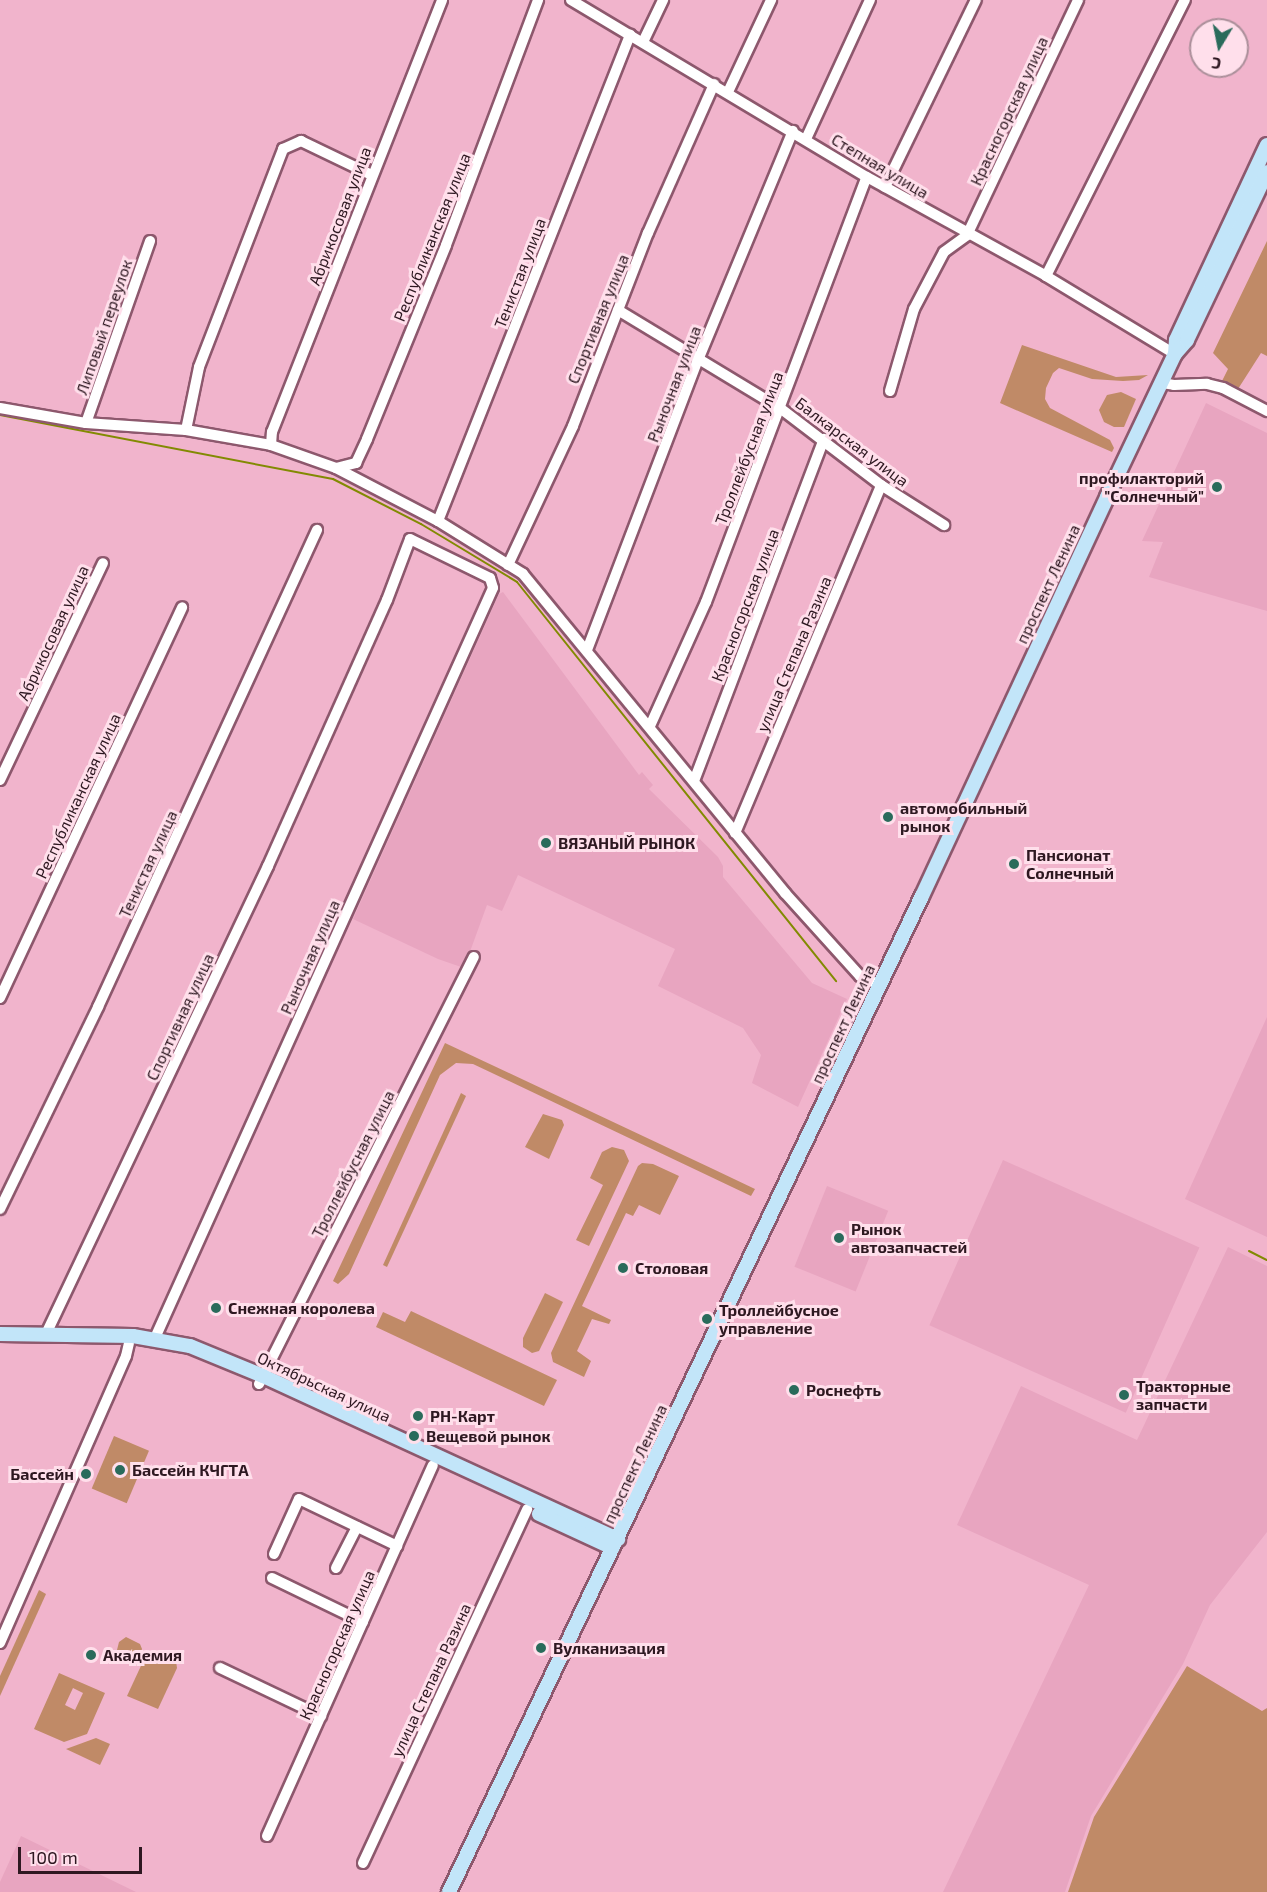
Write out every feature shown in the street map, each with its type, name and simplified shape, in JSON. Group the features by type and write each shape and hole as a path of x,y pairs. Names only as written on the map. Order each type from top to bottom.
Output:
{"main road":[{"path":"1175,354 1176,340 1267,145"},
{"name":"проспект Ленина","path":"448,1892 615,1544 1175,354 1185,344 1267,172"},
{"name":"Октябрьская улица","path":"0,1334 155,1338 190,1346 615,1544"},
{"name":"Октябрьская улица","path":"0,1342 129,1343 190,1354 261,1380 433,1465 529,1505 546,1507 615,1544"}],"street":[{"name":"Абрикосовая улица","path":"271,445 272,432 442,0"},
{"name":"Республиканская улица","path":"336,468 357,463 367,440 447,245 538,0"},
{"name":"Степная улица","path":"571,0 867,177 967,235 1046,276 1175,354"},
{"path":"643,42 663,0"},
{"path":"728,92 771,0"},
{"path":"806,139 870,0"},
{"path":"885,187 976,0"},
{"name":"Красногорская улица","path":"967,235 1078,0"},
{"path":"1046,276 1185,0"},
{"name":"Тенистая улица","path":"438,521 630,35"},
{"name":"Спортивная улица","path":"508,565 573,426 648,233 714,84"},
{"name":"Рыночная улица","path":"587,650 698,360 793,131"},
{"path":"186,430 200,367 283,148 301,141 372,175"},
{"name":"Троллейбусная улица","path":"650,726 706,602 867,177"},
{"path":"890,390 914,309 944,252 967,235"},
{"name":"Липовый переулок","path":"86,423 150,241"},
{"name":"Балкарская улица","path":"618,310 780,408 824,439 880,485 944,525"},
{"path":"1162,383 1207,384 1223,388 1267,411"},
{"path":"0,408 86,423 186,430 271,445 336,468 438,521 523,574 785,893 860,976 879,985"},
{"name":"Красногорская улица","path":"694,781 824,439"},
{"name":"улица Степана Разина","path":"735,833 880,485"},
{"name":"Тенистая улица","path":"0,1209 98,1007 317,530"},
{"name":"Спортивная улица","path":"46,1334 268,866 387,600 410,538 490,578 493,588"},
{"name":"Абрикосовая улица","path":"0,780 103,563"},
{"name":"Рыночная улица","path":"155,1338 493,588"},
{"name":"Республиканская улица","path":"0,998 182,607"},
{"name":"Троллейбусная улица","path":"261,1380 474,957"},
{"path":"0,1643 129,1343"},
{"name":"Красногорская улица","path":"267,1836 433,1465"},
{"path":"274,1554 299,1499 397,1546"},
{"name":"улица Степана Разина","path":"363,1863 529,1505"},
{"path":"336,1568 357,1527"},
{"path":"272,1578 363,1622"},
{"path":"220,1668 321,1716"}],"shaded area":[{"path":"1267,241 1267,356 1261,353 1238,389 1222,381 1228,369 1213,353"},
{"path":"1022,345 1116,377 1148,375 1139,380 1123,381 1092,379 1059,368 1053,373 1046,388 1045,399 1050,408 1110,440 1114,448 1112,452 1000,403"},
{"path":"1121,392 1136,399 1124,427 1114,427 1104,422 1099,410 1107,395"},
{"name":"профилакторий \"Солнечный\"","path":"1206,403 1267,433 1267,611 1149,577 1163,542 1142,541"},
{"name":"ВЯЗАНЫЙ РЫНОК","path":"503,592 639,775 642,772 653,785 649,789 718,857 723,866 723,877 812,983 847,999 798,1107 752,1083 761,1055 743,1028 658,986 675,949 518,875 502,911 487,905 464,968 438,959 353,919 499,594"},
{"path":"1267,1017 1267,1237 1185,1199"},
{"path":"445,1043 755,1189 751,1196 473,1064 456,1063 440,1075 349,1274 338,1284 333,1281"},
{"path":"461,1093 466,1096 387,1267 383,1265"},
{"path":"543,1114 562,1120 564,1125 549,1159 525,1147"},
{"path":"612,1147 624,1150 629,1161 589,1246 576,1240 603,1185 590,1178 602,1152"},
{"path":"1003,1160 1199,1247 1126,1413 929,1325"},
{"path":"642,1163 653,1164 679,1176 660,1215 639,1205 633,1216 626,1213 582,1306 611,1320 609,1324 592,1319 577,1351 591,1361 584,1377 553,1362 551,1353 638,1166"},
{"name":"Рынок автозапчастей","path":"827,1186 888,1211 856,1291 794,1267"},
{"path":"1228,1247 1267,1266 1267,1532 1210,1605 1183,1664 1091,1816 1065,1892 943,1892 1089,1585 957,1525 1021,1386 1137,1440"},
{"path":"545,1293 563,1302 539,1351 532,1353 523,1347 523,1338"},
{"path":"411,1311 557,1380 544,1406 376,1327 383,1312 405,1322"},
{"name":"Бассейн КЧГТА","path":"114,1436 149,1451 127,1503 92,1488"},
{"path":"39,1590 46,1594 0,1696 0,1676"},
{"path":"126,1637 140,1644 142,1649 138,1660 133,1663 116,1654 119,1642"},
{"path":"154,1652 176,1661 177,1668 158,1709 127,1696 146,1655"},
{"path":"1187,1666 1262,1711 1267,1708 1267,1892 1068,1892 1094,1817"},
{"path":"59,1673 105,1693 87,1734 64,1742 34,1729","holes":["73,1688 83,1693 75,1710 65,1705"]},
{"path":"96,1738 110,1744 100,1765 66,1749"},
{"path":"21,1836 136,1892 0,1892 0,1882"}],"waterway":[{"path":"0,415 333,479 421,524 517,582 836,981"},
{"path":"1249,1251 1267,1260"}],"place":[{"name":"профилакторий \"Солнечный\"","path":"1217,487"},
{"name":"автомобильный рынок","path":"888,817"},
{"name":"ВЯЗАНЫЙ РЫНОК","path":"546,843"},
{"name":"Пансионат Солнечный","path":"1014,864"},
{"name":"Рынок автозапчастей","path":"839,1238"},
{"name":"Столовая","path":"623,1268"},
{"name":"Снежная королева","path":"216,1308"},
{"name":"Троллейбусное управление","path":"707,1319"},
{"name":"Роснефть","path":"794,1390"},
{"name":"Тракторные запчасти","path":"1124,1395"},
{"name":"РН-Карт","path":"418,1416"},
{"name":"Вещевой рынок","path":"414,1436"},
{"name":"Бассейн КЧГТА","path":"120,1470"},
{"name":"Бассейн","path":"86,1474"},
{"name":"Вулканизация","path":"541,1648"},
{"name":"Академия","path":"91,1655"}]}
